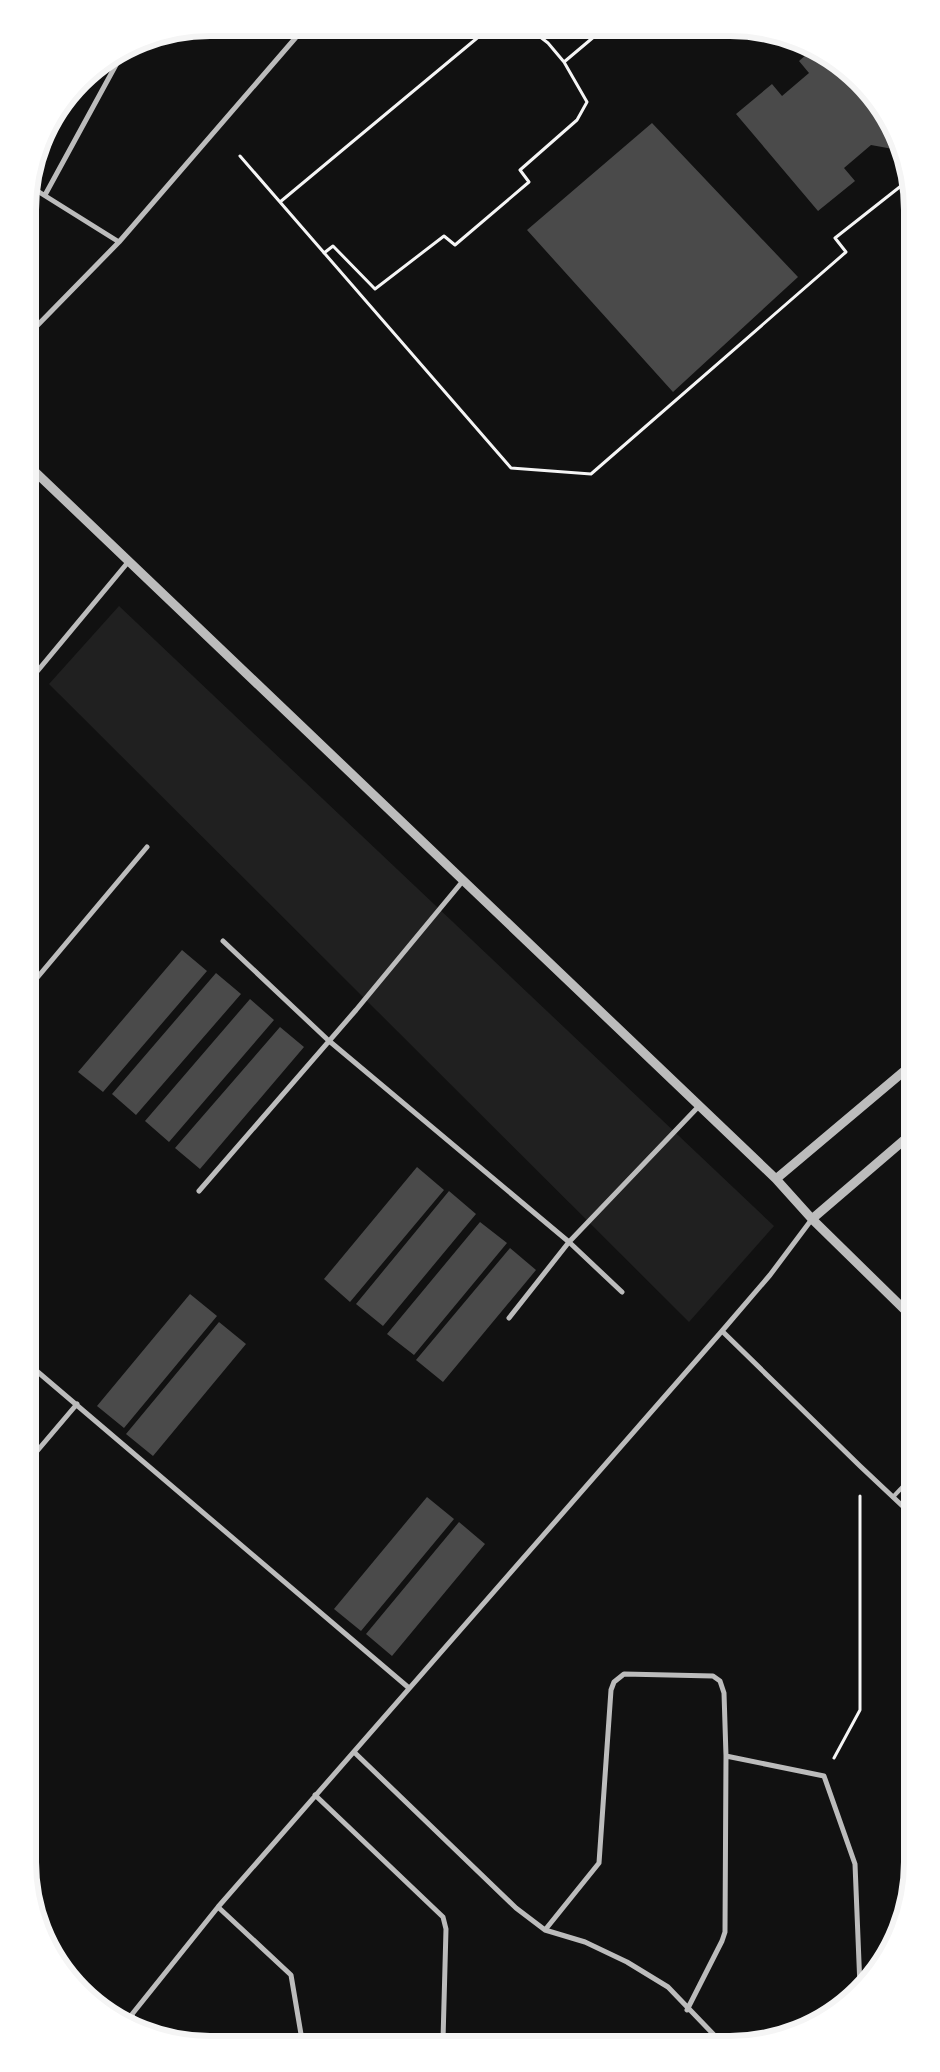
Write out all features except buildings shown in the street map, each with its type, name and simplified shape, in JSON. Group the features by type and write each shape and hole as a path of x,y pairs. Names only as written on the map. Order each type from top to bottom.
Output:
{"street":[{"path":"37,326 118,242 296,37"},
{"path":"45,195 116,63"},
{"path":"38,191 118,242"},
{"path":"37,473 348,769 462,882 776,1180 812,1219 903,1308"},
{"path":"37,672 129,561"},
{"path":"37,978 147,847"},
{"path":"199,1191 462,882"},
{"path":"223,941 328,1040 569,1242 622,1292"},
{"path":"776,1180 903,1072"},
{"path":"509,1318 569,1242 699,1106"},
{"path":"133,2018 132,2015 218,1907 722,1331 770,1275 812,1219 903,1142"},
{"path":"722,1331 903,1507"},
{"path":"36,1371 409,1688"},
{"path":"36,1452 77,1404"},
{"path":"545,1930 599,1863 611,1690 618,1677 630,1674 705,1675 720,1681 724,1693 726,1756 725,1932 687,2010"},
{"path":"354,1752 516,1908 545,1930 585,1942 627,1962 668,1988 687,2010 715,2036"},
{"path":"726,1756 824,1776 855,1864 860,1978"},
{"path":"315,1795 443,1917 446,1929 443,2036"},
{"path":"218,1907 291,1975 301,2036"}],"lane":[{"path":"893,1497 903,1486"}],"path":[{"path":"280,202 479,36"},
{"path":"324,253 333,246 375,289 444,236 455,245 529,182 520,170 577,120 587,102 564,62 548,43 539,36"},
{"path":"564,62 595,36"},
{"path":"240,156 511,468 591,474 846,252 835,238 902,185"},
{"path":"824,1776 860,1710 860,1466"}],"shaded area":[{"path":"119,606 774,1226 689,1322 49,684"}]}
